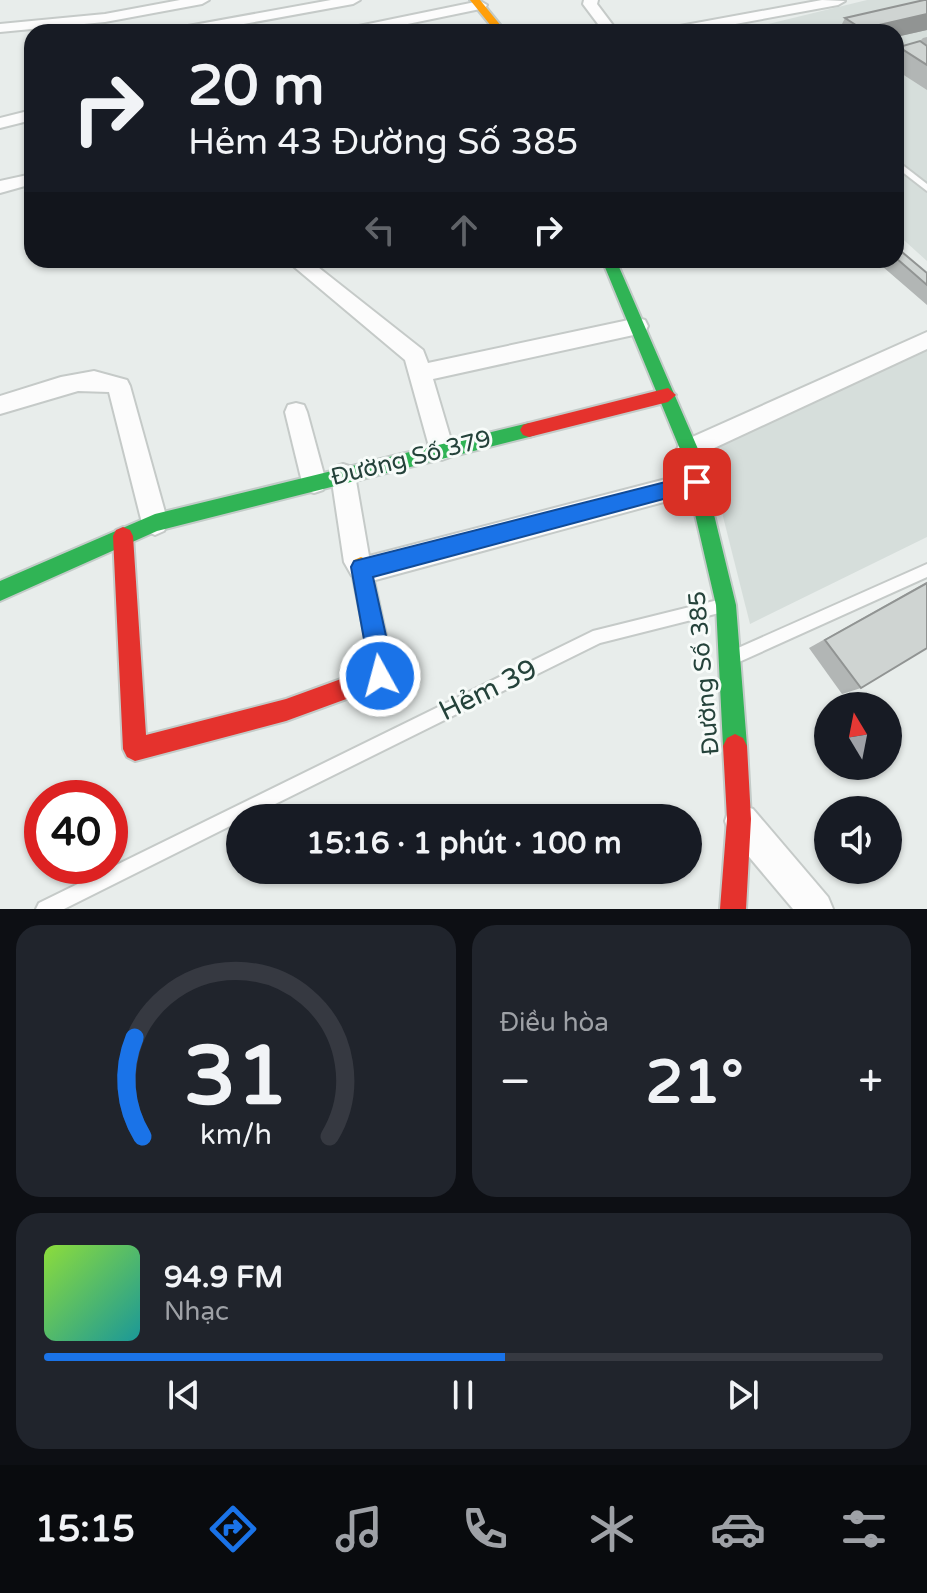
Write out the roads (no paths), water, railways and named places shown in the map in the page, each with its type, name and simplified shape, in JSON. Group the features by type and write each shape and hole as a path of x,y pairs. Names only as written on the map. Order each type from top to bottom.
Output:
{"street":[{"path":"42,24 105,18 202,0"},
{"path":"221,24 353,0"},
{"path":"591,0 590,4 605,24"},
{"path":"744,24 838,1"},
{"path":"385,24 478,3 495,24"},
{"path":"105,18 108,24"},
{"path":"0,28 24,26"},
{"path":"0,123 24,117"},
{"path":"0,187 24,181"},
{"path":"306,268 415,356 442,450"},
{"name":"Đường Số 385","path":"613,268 689,449 726,605 732,658 739,819 733,909"},
{"path":"420,373 638,326"},
{"path":"689,449 927,340"},
{"path":"0,405 93,378 109,379 119,386 155,523"},
{"name":"Đường Số 379","path":"0,591 155,523 668,395"},
{"path":"296,412 314,482"},
{"path":"123,536 135,749 286,710 380,676 381,663 361,567 357,562 343,475"},
{"path":"361,567 368,569 697,482"},
{"path":"739,819 816,909"}],"lane":[{"path":"904,169 927,188"},
{"path":"732,658 927,570"},
{"name":"Hẻm 39","path":"45,909 598,636 726,605"}]}
